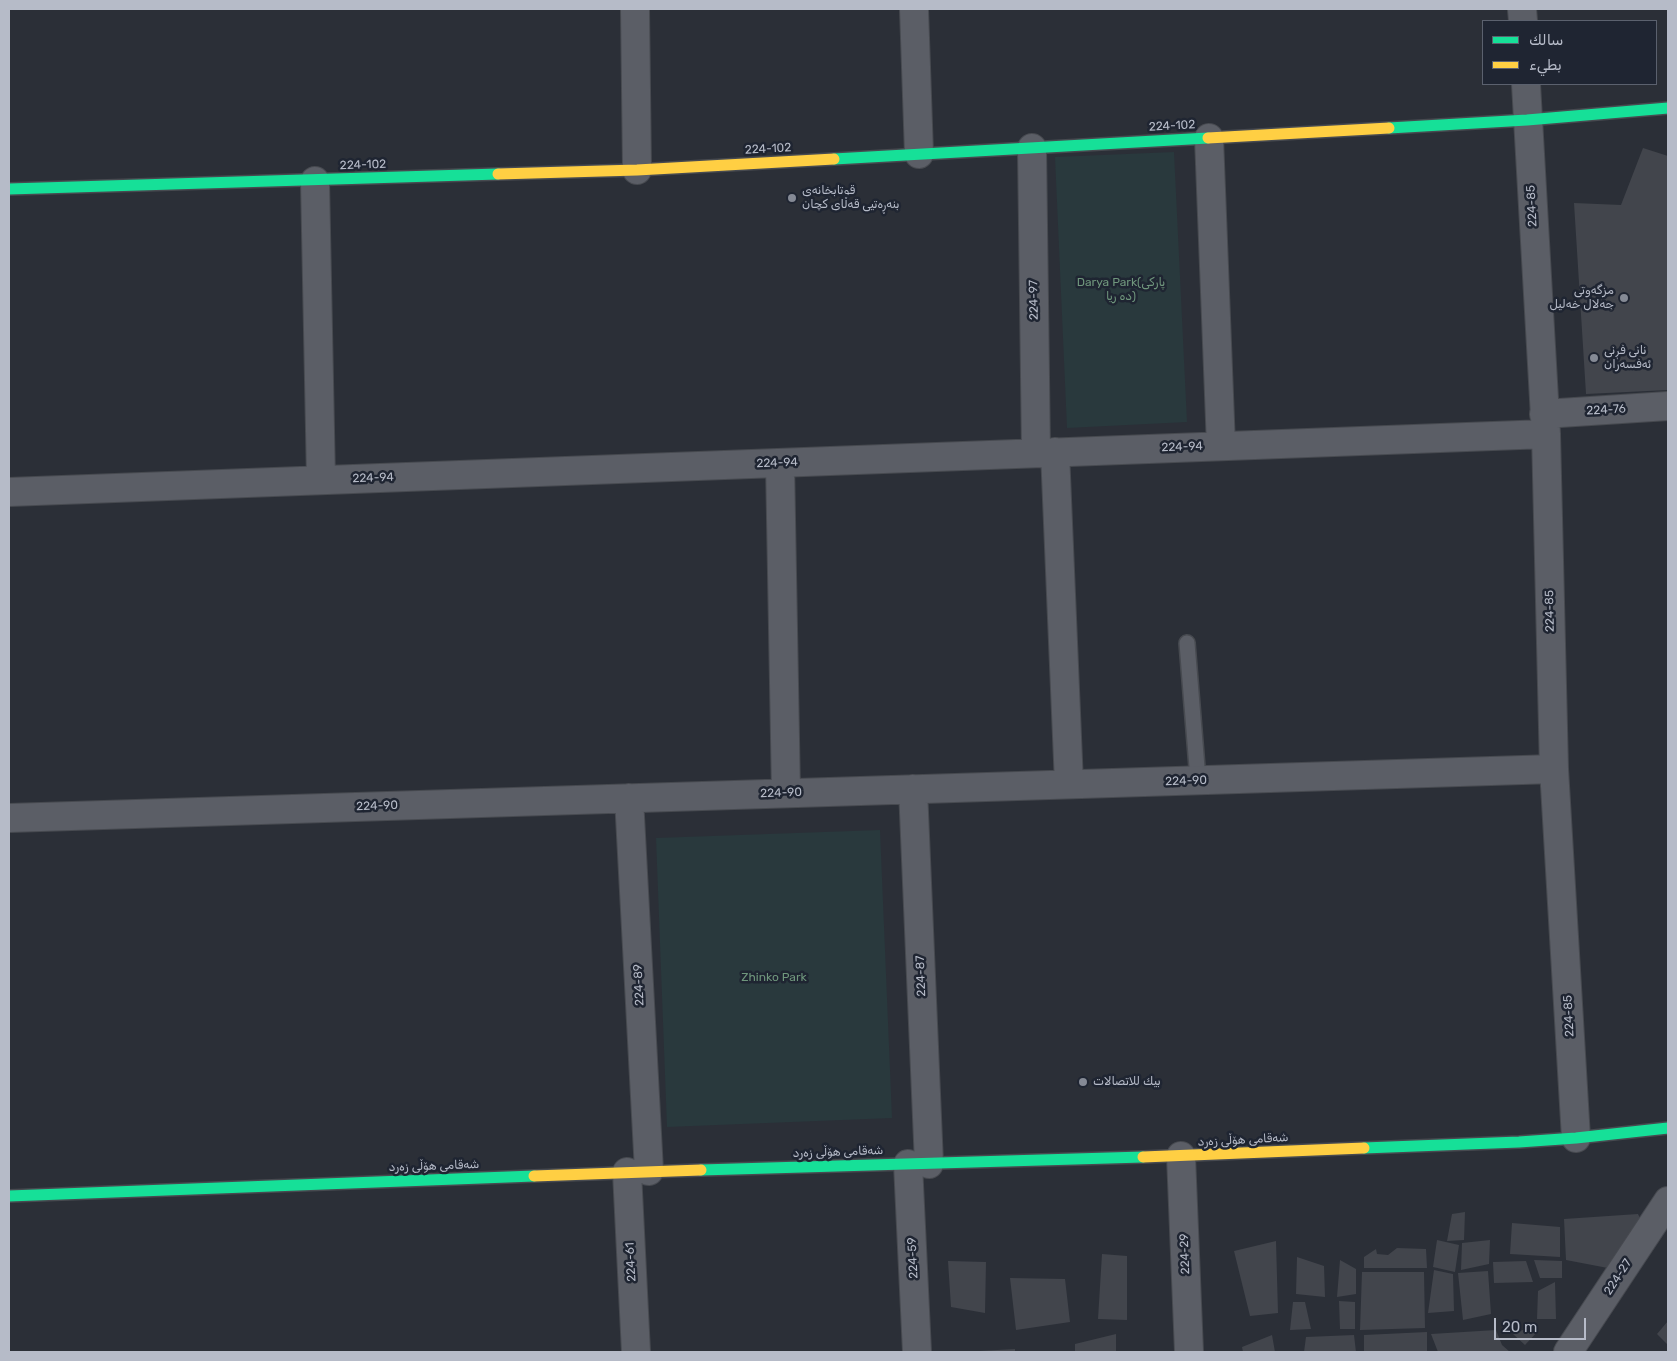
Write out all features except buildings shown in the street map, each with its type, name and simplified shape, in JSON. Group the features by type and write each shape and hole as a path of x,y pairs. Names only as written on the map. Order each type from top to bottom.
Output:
{"street":[{"path":"635,9 637,170"},
{"path":"914,9 919,154"},
{"name":"224-85","path":"1526,85 1545,424 1554,769 1576,1138"},
{"name":"224-102","path":"9,189 637,170 1527,120 1668,108"},
{"path":"1209,138 1221,446"},
{"name":"224-97","path":"1032,148 1046,453 1069,784"},
{"path":"315,181 321,480"},
{"name":"224-76","path":"1545,424 1668,406"},
{"name":"224-94","path":"9,492 1221,446 1545,424"},
{"path":"780,462 786,793"},
{"name":"224-90","path":"9,818 1554,769"},
{"name":"224-87","path":"913,789 919,1164"},
{"name":"224-89","path":"629,798 638,1172"},
{"name":"شەقامی هۆڵی زەرد","path":"9,1196 638,1172 1182,1156 1576,1138 1668,1128"},
{"name":"224-29","path":"1182,1156 1189,1352"},
{"name":"224-59","path":"917,1352 919,1164"},
{"name":"224-61","path":"636,1352 638,1172"},
{"name":"224-27","path":"1568,1352 1668,1201"}],"lane":[{"path":"1187,643 1198,780"}],"green space":[{"name":"Darya Park(پارکی ده ریا)","path":"1174,152 1187,422 1067,428 1055,157"},
{"name":"Zhinko Park","path":"880,830 892,1118 667,1127 656,838"}],"traffic: fast":[{"path":"1389,128 1527,120 1668,108"},
{"path":"834,159 1208,138"},
{"path":"9,189 498,174"},
{"path":"1364,1148 1519,1142 1668,1128"},
{"path":"701,1170 1143,1157"},
{"path":"9,1196 534,1176"}],"traffic: slow":[{"path":"1208,138 1389,128"},
{"path":"498,174 637,170 834,159"},
{"path":"1143,1157 1364,1148"},
{"path":"534,1176 701,1170"}],"place":[{"name":"قوتابخانەی بنەڕەتیی قەڵای کچان","path":"792,198"},
{"name":"مزگەوتی جەلال خەلیل","path":"1624,298"},
{"name":"نانی فڕنی ئەفسەران","path":"1594,358"},
{"name":"بيك للاتصالات","path":"1083,1082"}]}
